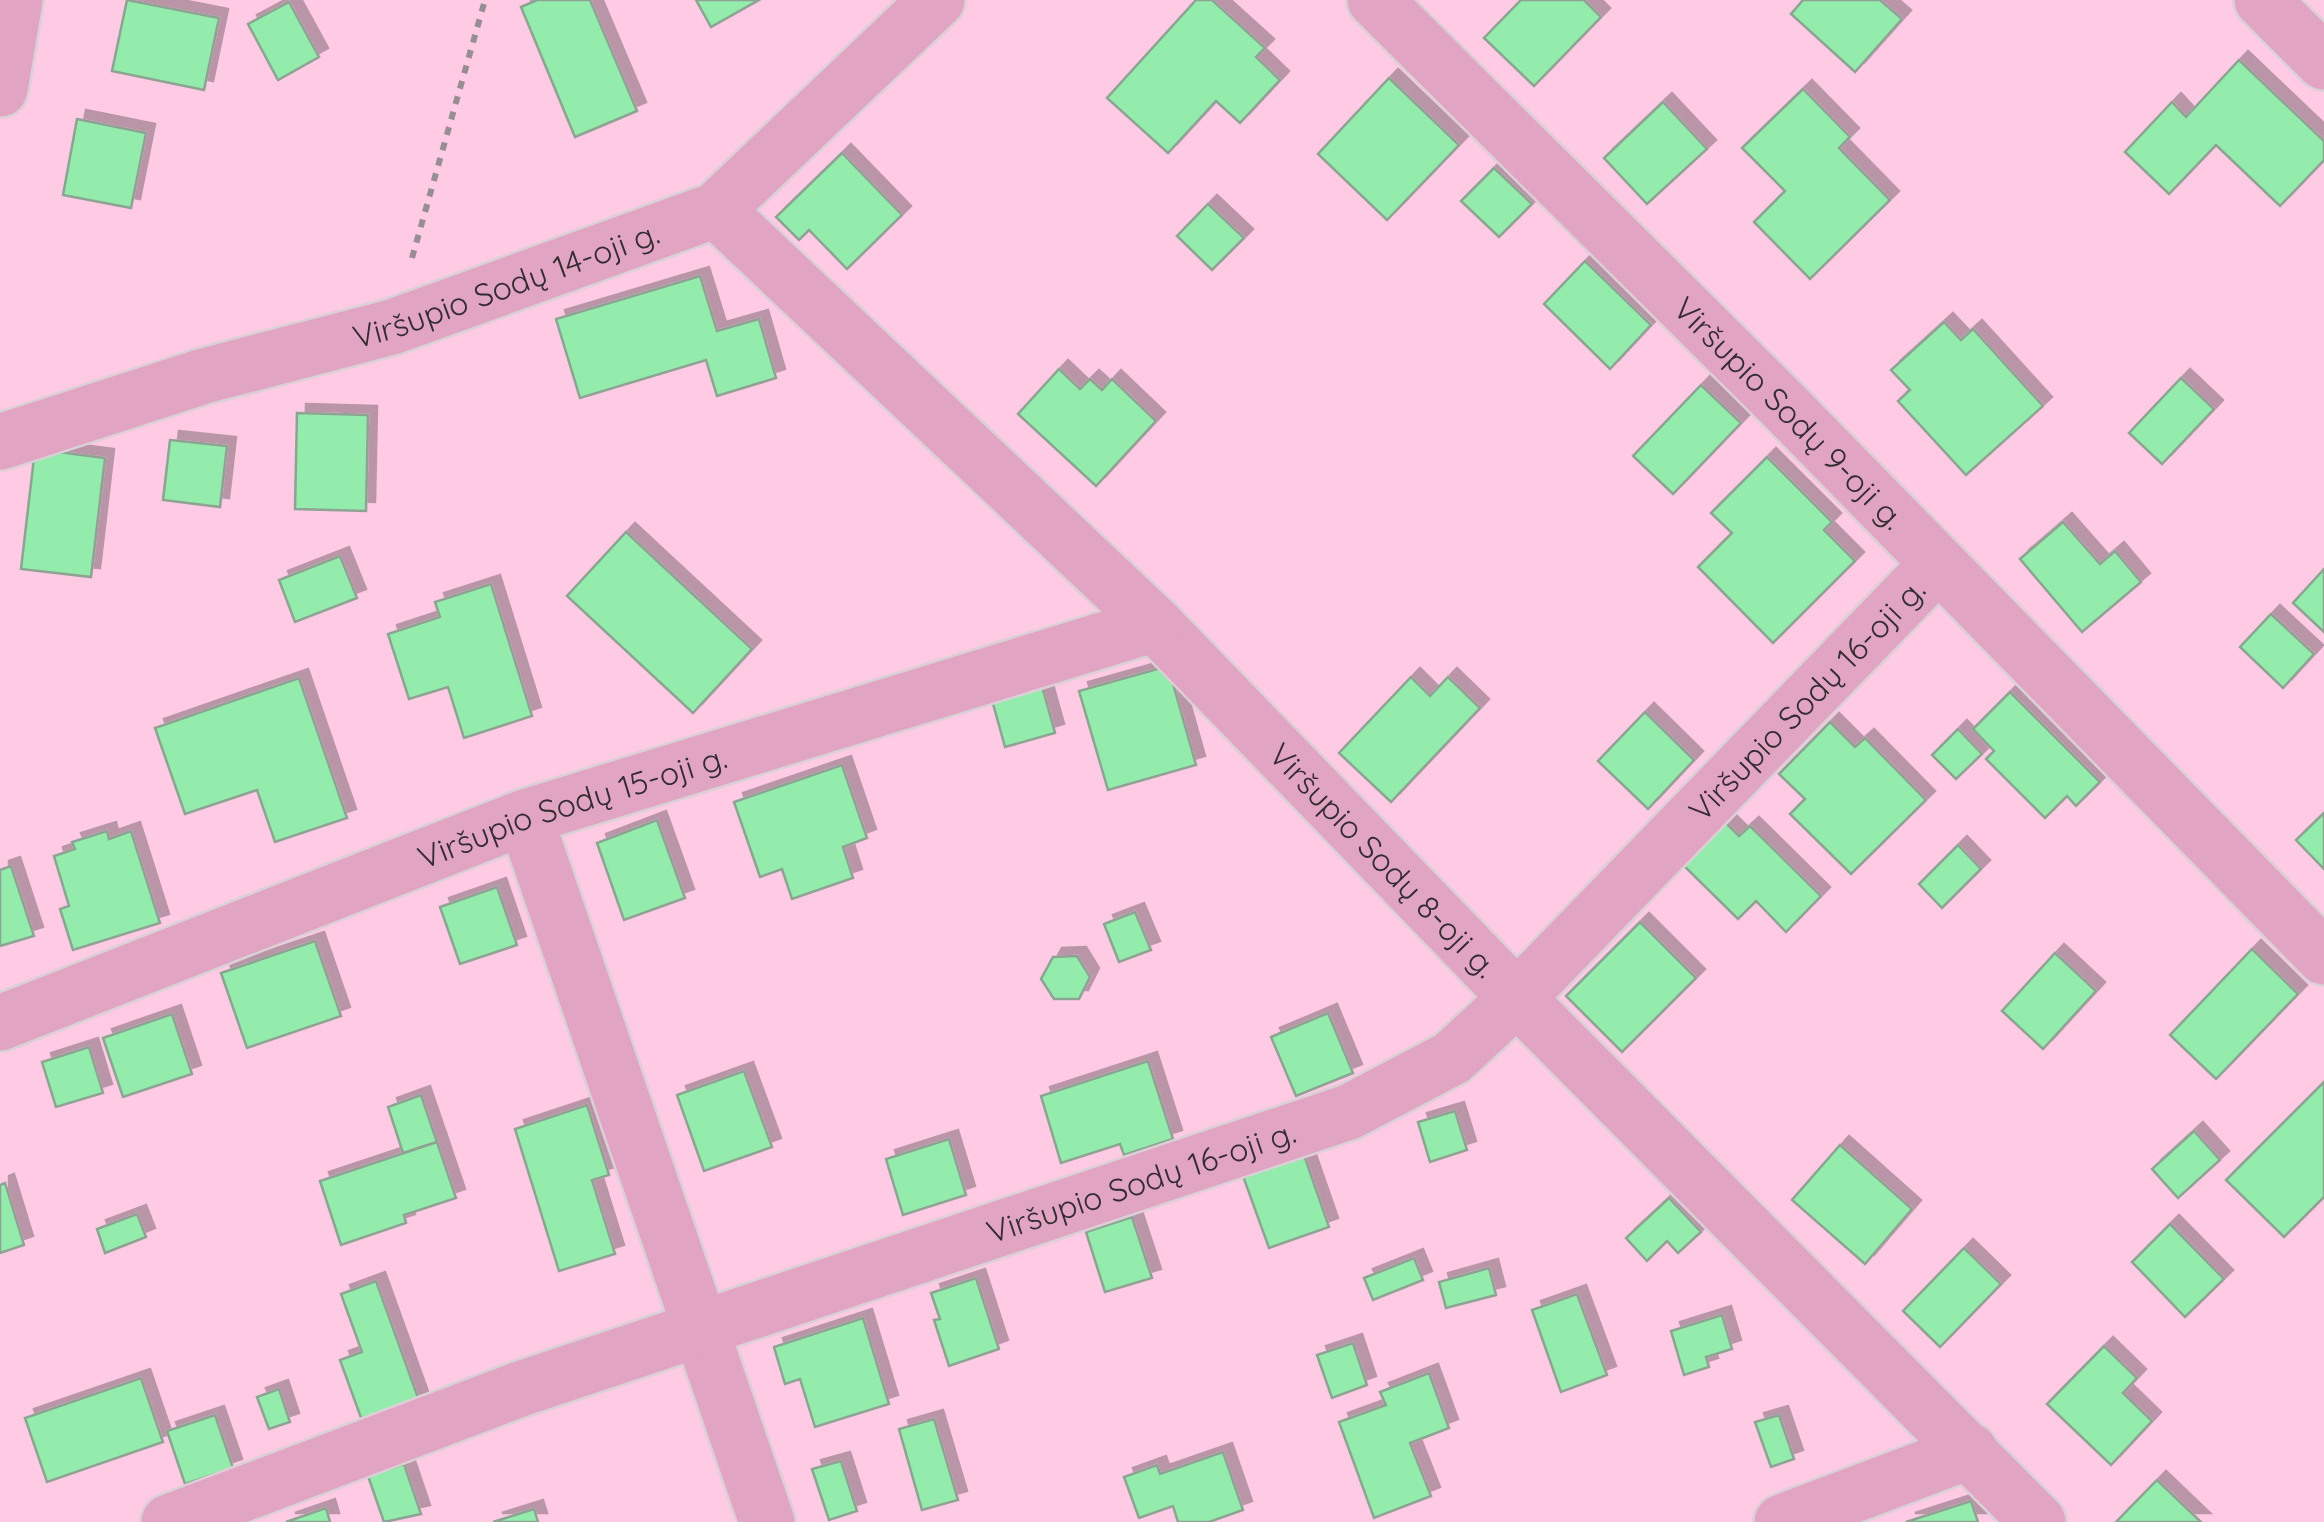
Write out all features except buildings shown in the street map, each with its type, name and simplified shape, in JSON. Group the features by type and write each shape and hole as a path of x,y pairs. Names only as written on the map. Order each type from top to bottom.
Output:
{"street":[{"path":"0,90 16,0"},
{"name":"Viršupio Sodų 14-oji g.","path":"0,442 204,376 392,326 716,210 938,0"},
{"name":"Viršupio Sodų 9-oji g.","path":"1375,0 2324,957"},
{"path":"2262,0 2324,62"},
{"name":"Viršupio Sodų 8-oji g.","path":"716,210 1155,624 1517,998 2038,1522"},
{"name":"Viršupio Sodų 16-oji g.","path":"170,1522 520,1389 704,1331 1350,1112 1452,1058 1517,998 1938,564"},
{"name":"Viršupio Sodų 15-oji g.","path":"0,1023 525,817 1155,624"},
{"path":"525,817 767,1522"},
{"path":"1782,1522 1970,1450"}],"path":[{"path":"392,326 485,0"}],"shaded area":[{"path":"0,0 2324,0 2324,1522 0,1522"}]}
